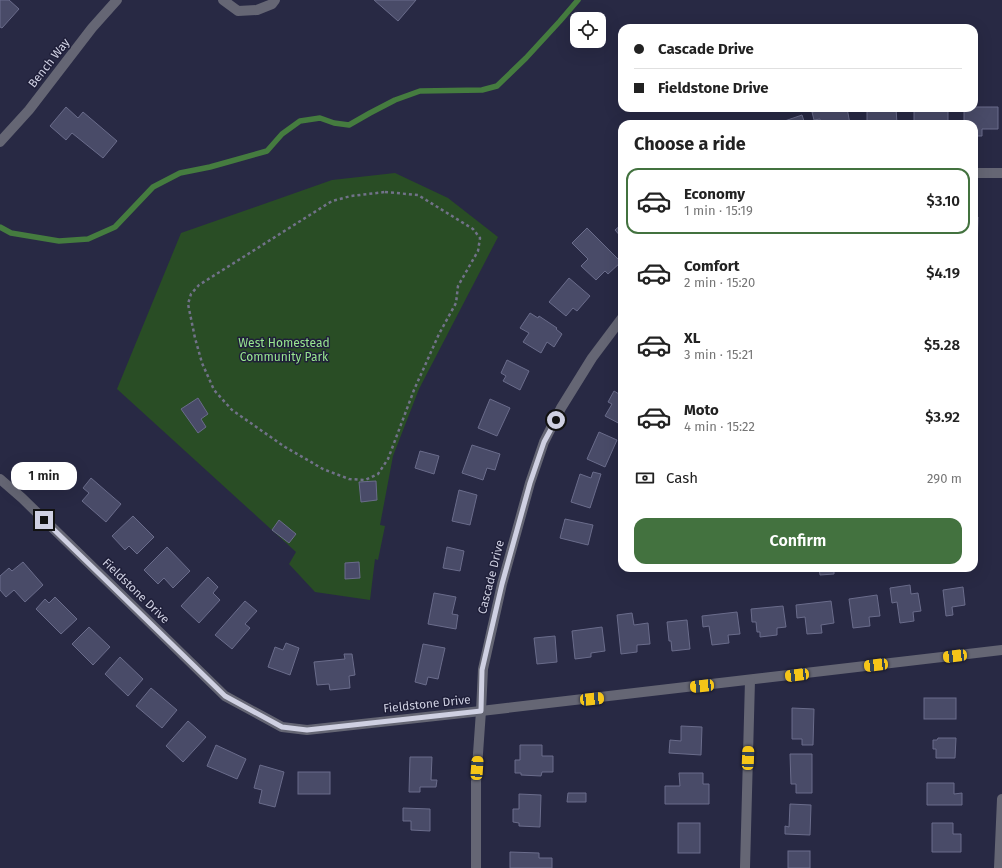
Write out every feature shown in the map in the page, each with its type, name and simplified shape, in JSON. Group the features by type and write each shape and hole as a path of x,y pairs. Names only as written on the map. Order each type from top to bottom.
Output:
{"street":[{"name":"Bench Way","path":"0,142 29,110 92,28 117,0"},
{"path":"223,0 238,11 257,10 272,4 275,0"},
{"path":"978,173 1002,173"},
{"name":"Cascade Drive","path":"476,868 476,782 482,670 502,584 530,483 544,442 561,408 592,358 618,323"},
{"name":"Fieldstone Drive","path":"0,479 22,498 225,696 282,727 307,730 1002,650"},
{"path":"745,868 750,680"},
{"path":"999,868 1002,799"}],"path":[{"path":"386,192 418,196 472,229 480,238 478,252 458,286 456,303 439,334 414,390 388,459 378,474 365,480 348,479 323,469 285,447 232,410 214,390 202,363 195,338 188,304 191,294 199,285 332,201 351,196 386,192"}],"green space":[{"name":"West Homestead Community Park","path":"395,173 448,198 498,237 419,389 393,456 380,525 385,526 378,560 375,559 370,600 315,592 289,564 296,552 117,389 181,233 332,180"}],"building":[{"path":"0,0 9,0 19,9 2,28 0,27"},
{"path":"374,0 416,0 398,21"},
{"path":"66,107 78,118 83,112 117,141 103,158 72,133 66,140 50,126"},
{"path":"978,107 998,107 998,129 982,129 982,136 978,136 978,120 964,120 964,112 978,112"},
{"path":"812,112 848,112 849,120 820,119 814,120"},
{"path":"867,112 896,112 897,120 867,120"},
{"path":"914,112 948,112 948,120 914,120"},
{"path":"802,115 804,120 788,120"},
{"path":"587,228 618,259 618,265 608,274 605,271 596,280 581,266 588,259 572,243"},
{"path":"569,278 590,296 577,311 573,308 566,316 549,302"},
{"path":"530,313 538,318 539,316 557,328 556,329 562,334 554,347 547,342 541,353 523,342 529,333 520,328"},
{"path":"507,360 529,371 520,390 503,381 506,376 501,373"},
{"path":"614,391 618,393 618,423 605,416 612,404 608,402"},
{"path":"198,398 208,414 201,419 206,427 198,433 181,409"},
{"path":"490,399 510,408 497,436 478,428"},
{"path":"599,432 617,440 605,467 587,459"},
{"path":"472,445 500,454 495,470 487,468 483,480 462,473"},
{"path":"420,451 439,456 434,474 415,468"},
{"path":"593,472 601,474 590,508 571,502 580,474 591,478"},
{"path":"91,478 121,504 106,522 82,501 89,493 83,488"},
{"path":"376,481 377,500 361,502 359,482"},
{"path":"459,490 477,495 470,525 452,521"},
{"path":"133,516 154,537 137,554 129,546 125,550 112,536"},
{"path":"565,519 593,525 588,545 560,538"},
{"path":"279,520 296,534 289,543 272,530"},
{"path":"167,547 190,571 173,588 164,578 158,584 144,570"},
{"path":"447,547 464,551 460,571 443,568"},
{"path":"23,562 43,585 25,602 14,590 6,597 0,590 0,576 9,568 12,571"},
{"path":"359,562 360,578 345,579 345,563"},
{"path":"820,572 834,572 834,574 820,575"},
{"path":"208,577 218,587 213,593 220,600 199,623 181,606"},
{"path":"910,585 911,594 918,593 921,611 913,612 914,621 900,623 897,602 892,603 890,588"},
{"path":"963,587 965,605 952,607 953,615 946,616 943,590"},
{"path":"434,593 456,597 452,614 458,615 456,629 428,624"},
{"path":"877,595 880,616 869,617 870,626 853,628 849,599"},
{"path":"55,597 77,619 61,634 36,609 45,599 49,603"},
{"path":"245,601 257,611 245,624 250,628 232,649 215,635"},
{"path":"831,601 834,623 821,625 822,633 807,634 805,617 797,618 796,605"},
{"path":"783,606 786,627 777,628 777,635 760,637 760,632 757,632 756,622 752,622 751,609"},
{"path":"737,612 740,634 728,635 729,643 712,645 709,626 703,627 702,616"},
{"path":"632,613 634,625 648,623 650,644 637,645 637,652 621,654 617,615"},
{"path":"687,620 690,649 672,651 671,641 669,641 667,622"},
{"path":"89,627 110,647 93,665 72,644"},
{"path":"602,627 605,651 591,653 591,657 575,659 572,631"},
{"path":"555,636 557,662 537,664 534,638"},
{"path":"286,643 299,648 290,675 268,667 275,647 283,650"},
{"path":"423,644 445,648 438,679 428,677 426,685 415,682"},
{"path":"344,654 352,654 355,675 349,676 350,688 330,690 329,684 317,685 314,662 345,659"},
{"path":"120,657 143,679 128,696 105,674"},
{"path":"151,688 177,710 162,728 136,706"},
{"path":"924,698 956,698 956,719 924,719"},
{"path":"792,708 814,709 813,745 802,745 802,739 792,739"},
{"path":"188,721 206,737 183,762 166,746"},
{"path":"681,726 702,727 701,755 669,753 670,740 681,741"},
{"path":"938,738 956,738 955,758 936,758 936,749 933,749 933,740 937,740"},
{"path":"216,745 246,759 237,779 207,766"},
{"path":"520,745 542,745 542,756 553,756 553,772 542,772 541,776 521,775 521,773 515,773 515,760 520,760"},
{"path":"790,754 812,754 812,793 796,793 796,784 791,784"},
{"path":"410,757 432,757 431,780 437,780 436,787 420,787 420,792 409,792"},
{"path":"260,765 284,772 275,807 259,803 262,790 254,788"},
{"path":"298,772 330,772 330,794 298,794"},
{"path":"679,773 703,773 703,784 709,784 709,804 665,804 665,786 680,786"},
{"path":"927,783 954,783 954,794 962,793 962,805 927,805"},
{"path":"568,793 586,793 586,802 567,802"},
{"path":"519,794 541,795 540,827 519,826 519,823 513,822 513,809 519,809"},
{"path":"790,804 811,805 810,835 785,834 785,826 789,827"},
{"path":"403,808 430,809 430,831 411,830 411,821 403,821"},
{"path":"678,823 700,823 700,853 678,853"},
{"path":"932,823 953,823 953,834 961,834 961,852 932,852"},
{"path":"788,851 810,851 810,868 788,868"},
{"path":"510,852 539,853 539,858 552,858 552,868 510,868"}],"waterway":[{"path":"0,227 11,233 59,241 88,239 115,227 153,187 180,173 210,167 267,151 282,134 300,121 320,118 334,123 349,125 395,100 420,91 482,90 497,86 526,58 578,0"}],"route":[{"path":"44,520 225,696 282,727 307,730 481,711 482,670 502,584 530,483 544,442 556,420"}]}
